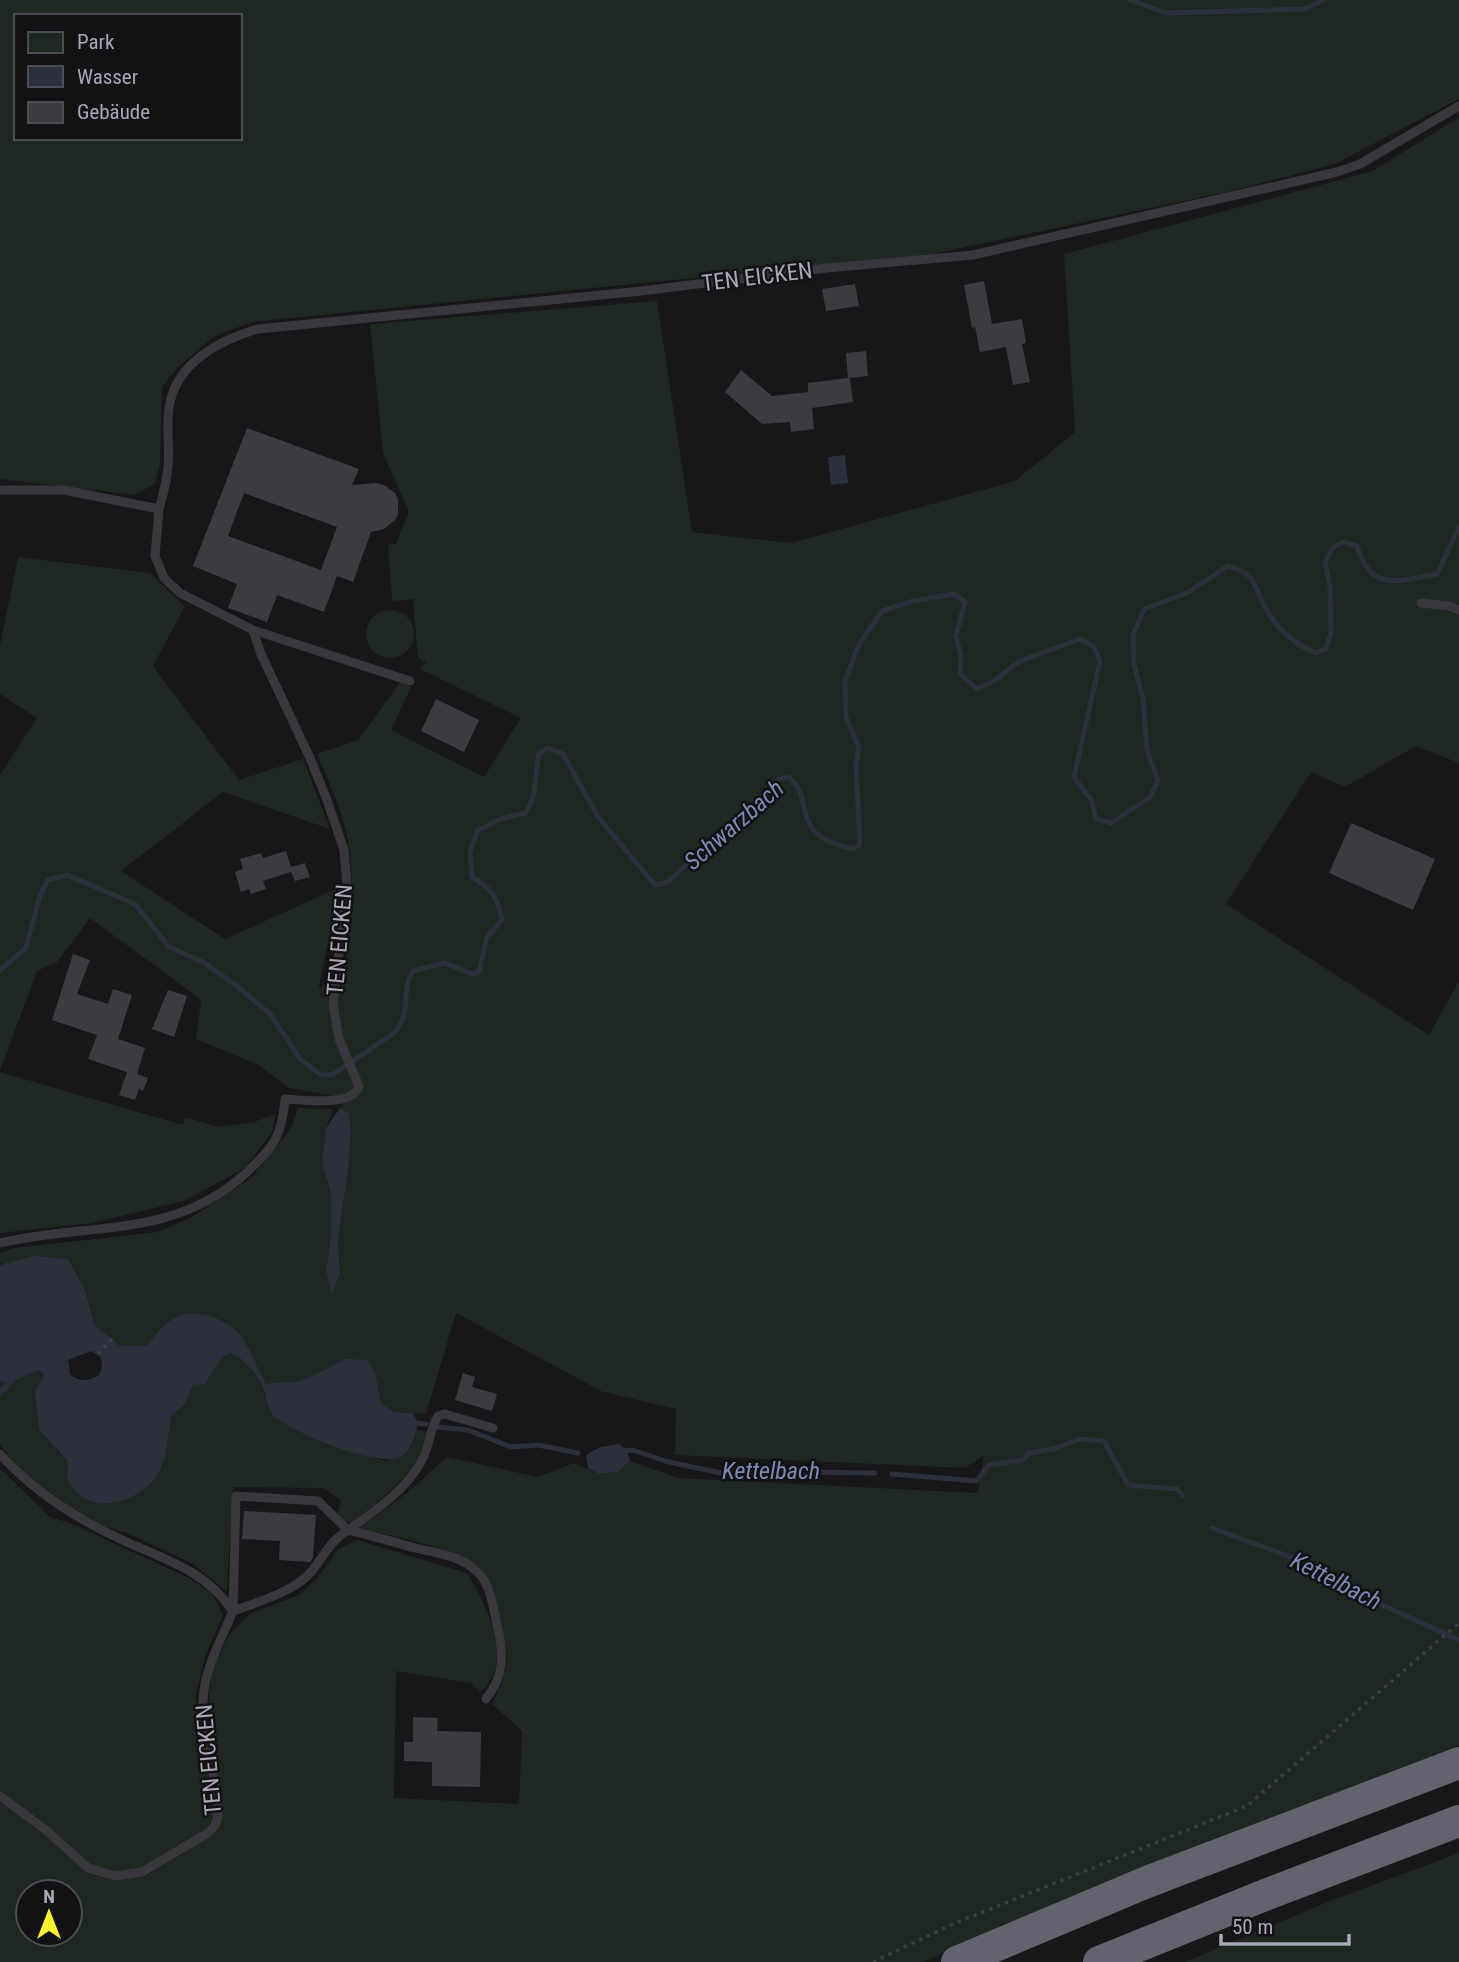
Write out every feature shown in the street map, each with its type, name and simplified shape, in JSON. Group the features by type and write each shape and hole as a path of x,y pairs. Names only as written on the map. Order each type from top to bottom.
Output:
{"highway":[{"path":"957,1962 1147,1882 1459,1763"},
{"path":"1099,1962 1459,1821"}],"lane":[{"name":"TEN EICKEN","path":"410,681 253,630 180,593 164,578 155,556 159,509 168,467 169,408 176,384 200,356 217,345 238,335 280,326 973,255 1337,172 1360,164 1459,106"},
{"path":"0,490 64,490 159,509"},
{"path":"1421,603 1449,606 1459,610"},
{"name":"TEN EICKEN","path":"0,1244 35,1237 138,1225 203,1204 244,1175 272,1146 283,1126 285,1099 333,1100 351,1097 357,1093 359,1086 339,1039 333,1004 347,886 344,850 327,800 261,654 253,630"},
{"path":"233,1611 294,1586 311,1573 329,1546 405,1485 424,1455 438,1416 445,1414 493,1428"},
{"path":"0,1454 36,1489 63,1509 118,1538 193,1572 212,1585 233,1611"},
{"path":"233,1611 236,1496 318,1501 348,1530 444,1554 463,1561 485,1580 503,1649 503,1662 486,1699"},
{"name":"TEN EICKEN","path":"0,1796 47,1830 89,1868 115,1876 142,1872 208,1833 215,1826 218,1807 203,1719 203,1689 211,1660 233,1611"}],"path":[{"path":"98,1354 112,1339"},
{"path":"873,1962 953,1924 1247,1806 1459,1623"}],"green space":[{"path":"0,0 1459,0 1459,99 1335,164 1231,191 933,254 252,322 213,337 177,368 162,387 160,464 155,484 134,495 0,479"},
{"path":"1459,117 1459,763 1416,746 1345,787 1311,772 1226,904 1429,1035 1459,981 1459,1745 1000,1927 924,1962 0,1962 0,1468 51,1518 68,1522 187,1577 212,1593 223,1616 206,1654 195,1697 205,1769 218,1768 208,1707 212,1670 229,1635 251,1613 299,1595 317,1579 337,1550 357,1540 467,1573 482,1601 494,1633 496,1666 491,1680 480,1692 471,1683 396,1671 394,1798 519,1804 522,1731 492,1704 505,1672 507,1655 495,1601 485,1577 472,1563 459,1556 407,1539 360,1528 408,1492 447,1457 538,1477 574,1463 599,1474 618,1472 630,1461 678,1478 978,1493 984,1455 965,1468 675,1455 676,1409 603,1392 456,1313 426,1414 393,1412 381,1403 376,1376 344,1359 299,1381 265,1385 239,1335 232,1327 213,1317 170,1320 146,1346 120,1346 94,1324 86,1291 2,1263 0,1265 0,1253 14,1248 158,1232 192,1217 251,1178 291,1129 298,1108 333,1109 326,1128 323,1162 331,1194 331,1235 326,1270 340,1273 338,1239 351,1130 349,1113 340,1108 344,1106 329,1095 289,1088 259,1065 196,1039 201,1000 90,918 57,962 37,971 0,1071 0,775 37,718 0,694 0,645 18,557 150,573 185,606 153,666 239,780 303,759 330,829 223,792 121,871 225,939 340,887 318,990 327,982 339,989 350,929 351,862 341,815 317,754 358,740 401,681 411,687 391,730 484,777 521,718 420,669 426,662 418,658 413,599 392,601 388,545 396,544 409,512 383,453 370,324 657,301 692,532 791,543 1015,481 1075,432 1064,254 1373,171"},
{"path":"390,610 407,617 414,634 407,651 390,658 373,651 366,634 373,617"},
{"path":"0,1072 183,1125 185,1117 218,1127 254,1122 275,1114 273,1131 245,1168 184,1201 92,1223 0,1233"},
{"path":"231,1353 252,1370 261,1385 269,1411 364,1454 385,1461 411,1448 416,1429 427,1432 422,1448 407,1474 351,1523 337,1516 341,1500 324,1488 233,1487 227,1592 193,1564 127,1533 106,1527 36,1489 0,1445 0,1381 9,1384 38,1370 44,1376 58,1452 68,1462 162,1468 170,1416 186,1403 193,1385 205,1384 222,1356"},
{"path":"1459,1853 1459,1962 1185,1962 1330,1901"}],"water":[{"path":"845,455 848,483 831,485 828,457"},
{"path":"340,1108 349,1113 351,1130 338,1239 340,1273 332,1295 326,1270 331,1235 331,1194 322,1162 326,1128"},
{"path":"34,1256 68,1259 86,1292 94,1324 120,1346 146,1346 168,1322 186,1314 216,1318 241,1336 266,1384 299,1381 344,1359 368,1360 376,1376 381,1403 393,1412 413,1413 418,1423 415,1436 406,1453 391,1459 357,1454 315,1439 272,1414 254,1373 246,1363 231,1353 222,1357 205,1384 193,1385 186,1403 171,1416 165,1458 160,1470 146,1488 125,1500 113,1503 91,1501 73,1488 67,1479 68,1462 39,1429 35,1391 44,1375 38,1370 9,1384 0,1381 0,1265","holes":["91,1351 101,1357 102,1367 96,1377 80,1380 70,1374 68,1360"]},
{"path":"619,1444 627,1450 630,1461 618,1472 599,1474 588,1468 586,1455 600,1447"}],"building":[{"path":"984,281 992,324 1022,319 1026,343 1022,344 1030,382 1013,385 1006,347 980,352 975,327 972,328 964,285"},
{"path":"855,284 859,306 826,311 822,289"},
{"path":"866,351 868,376 850,378 853,402 812,408 814,429 791,432 790,422 762,424 725,392 741,370 772,396 808,392 808,383 848,378 846,353"},
{"path":"247,428 359,469 352,485 384,485 395,493 398,500 395,520 384,529 371,532 353,582 337,576 324,612 277,595 267,622 228,608 237,584 193,566","holes":["244,493 337,527 321,570 228,536"]},
{"path":"436,699 479,720 464,752 421,731"},
{"path":"1351,823 1435,859 1413,910 1329,873"},
{"path":"286,851 291,867 305,863 310,877 295,881 291,872 263,881 266,889 251,894 249,889 241,892 235,872 243,869 240,859 261,853 263,858"},
{"path":"73,954 90,960 77,994 108,1004 113,989 132,995 118,1039 145,1048 137,1074 148,1078 143,1091 139,1089 135,1100 119,1095 127,1072 88,1059 97,1035 52,1020"},
{"path":"168,990 187,996 174,1037 152,1029"},
{"path":"463,1373 475,1377 472,1387 497,1394 492,1411 455,1400"},
{"path":"244,1511 316,1515 313,1557 310,1562 279,1560 280,1541 242,1539"},
{"path":"413,1717 438,1718 437,1731 481,1732 480,1787 432,1786 432,1762 404,1761 404,1742 413,1742"}],"waterway":[{"path":"1130,0 1166,13 1305,9 1323,0"},
{"name":"Schwarzbach","path":"0,970 26,948 40,895 48,880 67,875 135,904 169,947 203,962 237,986 270,1014 301,1060 320,1074 332,1075 394,1033 403,1017 407,987 413,971 445,963 472,974 479,972 487,937 502,920 493,894 472,877 470,853 477,831 500,819 526,813 533,797 539,753 548,748 563,754 598,817 655,885 668,882 745,811 770,793 779,779 789,777 799,790 808,822 815,832 830,842 851,849 860,845 856,765 859,748 846,717 845,681 858,646 882,611 913,601 954,594 965,602 956,636 961,656 960,674 977,689 994,681 1020,661 1080,639 1094,647 1100,661 1074,777 1092,801 1096,819 1111,823 1150,797 1158,781 1147,750 1143,699 1134,664 1133,635 1144,609 1187,593 1228,566 1244,572 1249,577 1281,630 1316,653 1326,649 1331,632 1330,585 1325,563 1332,548 1343,542 1357,546 1370,571 1378,577 1398,581 1437,574 1459,527"},
{"name":"Kettelbach","path":"0,1393 13,1379"},
{"name":"Kettelbach","path":"412,1423 426,1424"},
{"name":"Kettelbach","path":"436,1427 468,1430 511,1447 538,1445 578,1453"},
{"name":"Kettelbach","path":"892,1474 976,1481 989,1465 1023,1460 1029,1453 1054,1449 1079,1439 1104,1441 1128,1485 1177,1489 1182,1495"},
{"name":"Kettelbach","path":"620,1451 633,1450 665,1461 721,1473 748,1467 806,1472 875,1473"},
{"name":"Kettelbach","path":"1212,1528 1299,1560 1347,1589 1459,1640"}]}
